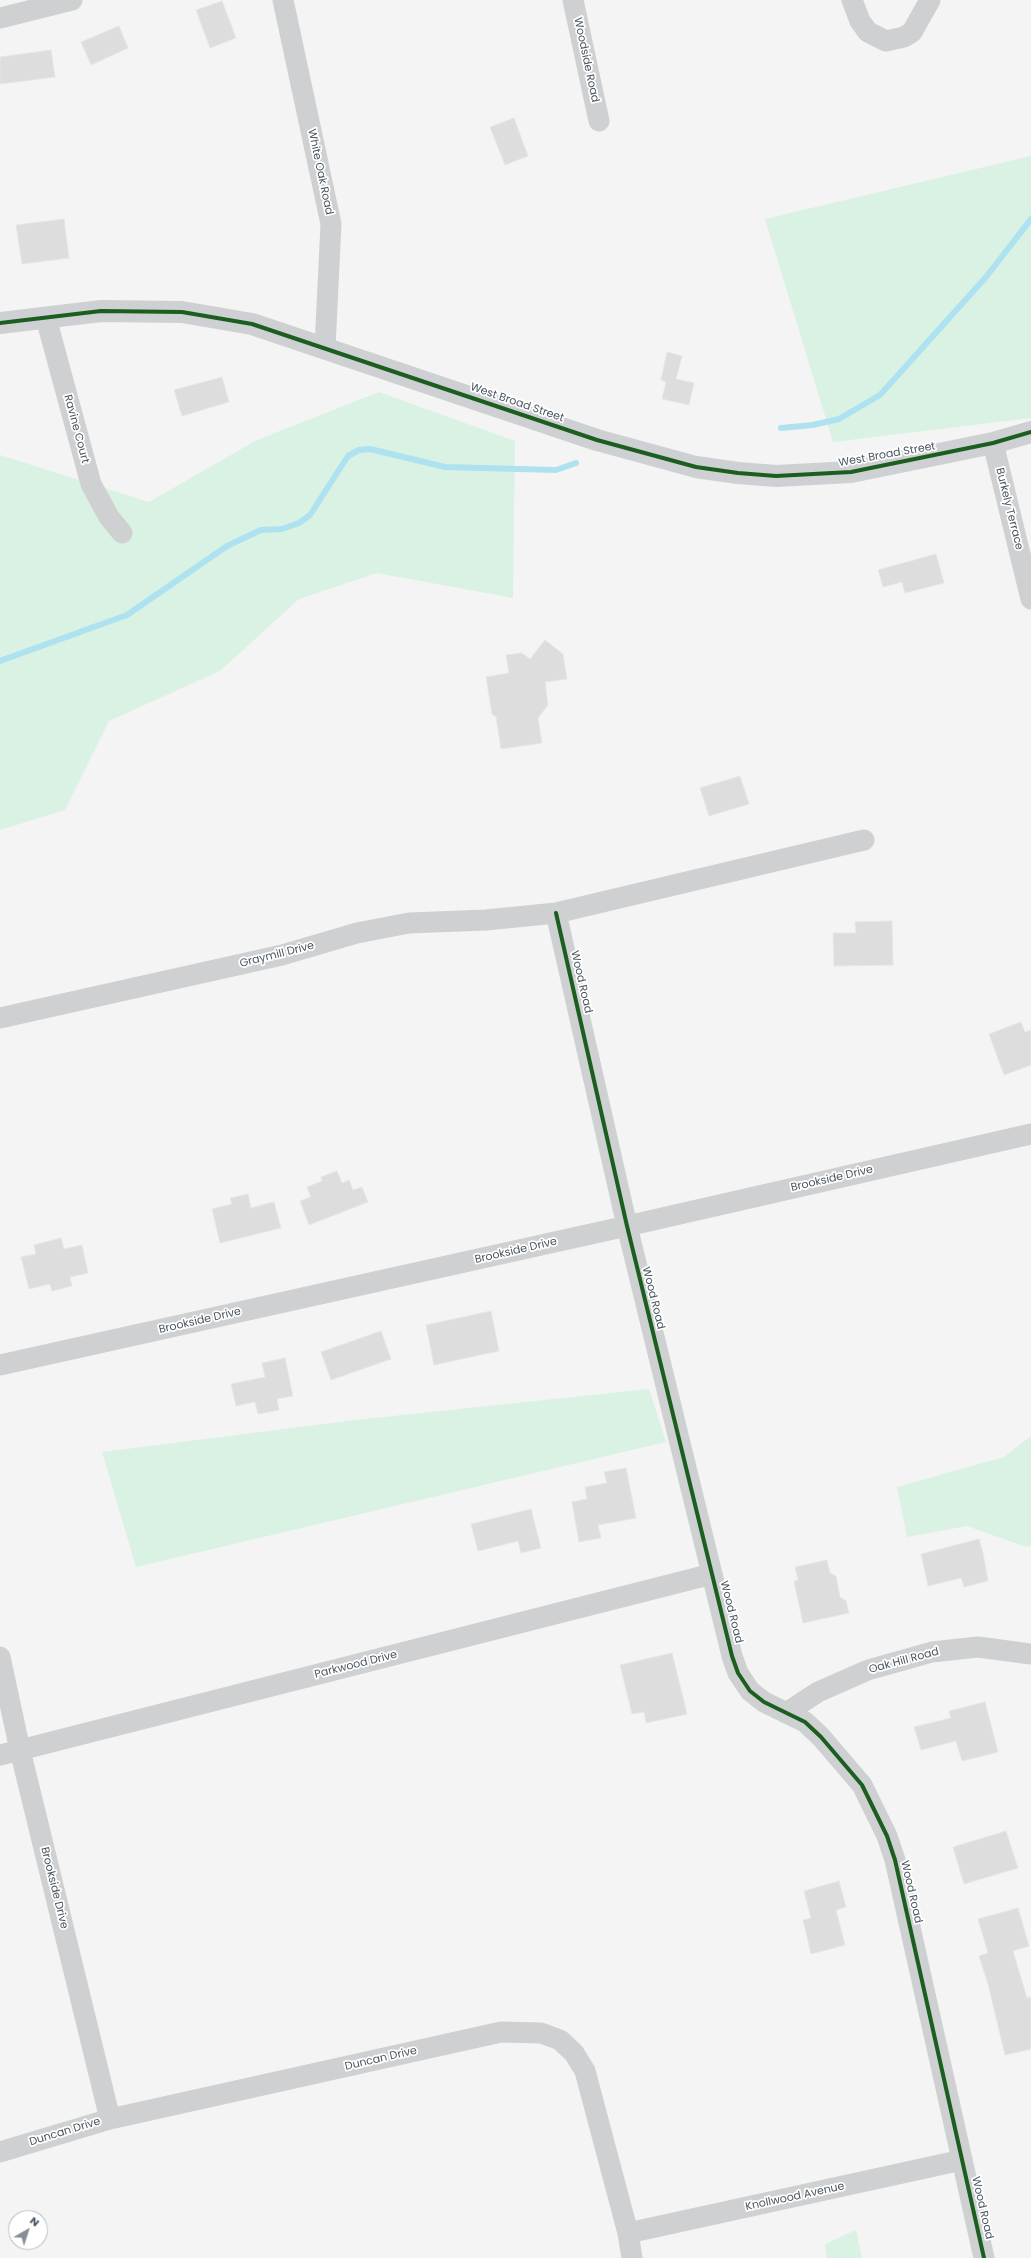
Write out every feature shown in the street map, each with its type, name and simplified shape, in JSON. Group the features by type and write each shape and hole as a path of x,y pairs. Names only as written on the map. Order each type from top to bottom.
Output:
{"street":[{"path":"0,18 72,0"},
{"name":"White Oak Road","path":"282,0 331,224 325,347"},
{"name":"Woodside Road","path":"574,0 599,121"},
{"path":"852,0 860,21 868,32 886,41 904,37 912,32 930,0"},
{"name":"West Broad Street","path":"0,323 101,311 182,312 252,324 325,347 597,440 696,467 738,473 776,476 851,472 993,443 1031,432"},
{"name":"Ravine Court","path":"46,318 91,484 109,517 122,533"},
{"name":"Burkely Terrace","path":"993,443 1031,599"},
{"path":"556,913 864,840"},
{"name":"Graymill Drive","path":"0,1018 282,955 357,933 402,924 486,920 556,913"},
{"name":"Wood Road","path":"556,913 627,1226 712,1574 738,1673 750,1691 764,1702 805,1722 821,1737 862,1785 887,1836 895,1860 984,2258"},
{"name":"Brookside Drive","path":"0,1365 627,1226 1031,1134"},
{"name":"Parkwood Drive","path":"0,1755 712,1574"},
{"name":"Oak Hill Road","path":"786,1712 818,1692 868,1670 932,1652 978,1647 1031,1654"},
{"name":"Brookside Drive","path":"0,1657 20,1750 110,2119"},
{"name":"Duncan Drive","path":"0,2152 110,2119 501,2032 541,2033 560,2040 569,2049 585,2072 628,2234 632,2258"},
{"name":"Knollwood Avenue","path":"628,2234 962,2160"}],"green space":[{"path":"1031,156 1031,418 833,442 765,219"},
{"path":"379,392 515,441 513,598 377,573 299,599 220,671 109,721 65,810 0,830 0,455 149,502 257,440"},
{"path":"649,1389 666,1442 136,1567 102,1452 355,1420"},
{"path":"1031,1436 1031,1546 1026,1547 967,1526 907,1537 897,1487 1004,1457"},
{"path":"856,2230 862,2258 827,2258 825,2244"}],"building":[{"path":"222,1 236,38 210,48 196,10"},
{"path":"119,26 128,48 91,65 81,42"},
{"path":"51,50 55,77 0,84 0,57"},
{"path":"514,118 528,156 505,165 490,127"},
{"path":"64,219 69,258 22,264 16,225"},
{"path":"667,352 682,356 676,379 694,383 689,405 662,399 666,382 661,380"},
{"path":"222,377 229,402 182,416 174,390"},
{"path":"936,554 944,583 905,593 902,582 883,587 878,570"},
{"path":"545,640 563,654 567,679 545,682 548,705 538,718 542,743 501,749 496,717 492,714 486,677 509,673 506,655 522,653 530,659"},
{"path":"740,776 749,804 709,816 700,788"},
{"path":"892,921 893,965 834,966 833,933 856,933 855,922"},
{"path":"1021,1022 1025,1032 1031,1030 1031,1065 1004,1075 989,1034"},
{"path":"337,1171 342,1183 349,1180 353,1190 362,1187 368,1202 309,1225 300,1201 311,1197 307,1187 322,1181 321,1177"},
{"path":"248,1194 251,1208 274,1202 281,1228 220,1243 212,1209 232,1204 230,1198"},
{"path":"61,1238 64,1249 82,1245 88,1273 70,1277 72,1286 52,1291 50,1284 29,1289 21,1257 36,1254 34,1245"},
{"path":"491,1311 499,1351 434,1365 426,1325"},
{"path":"381,1331 391,1359 331,1380 321,1352"},
{"path":"285,1358 293,1396 277,1399 279,1410 258,1414 255,1402 236,1406 231,1384 265,1377 262,1363"},
{"path":"626,1468 636,1518 598,1525 601,1538 579,1542 572,1502 587,1499 585,1487 607,1483 604,1472"},
{"path":"531,1509 541,1548 521,1553 518,1541 478,1551 471,1524"},
{"path":"979,1539 988,1581 964,1587 961,1578 928,1586 921,1554"},
{"path":"827,1560 830,1573 836,1576 840,1597 846,1601 849,1613 803,1623 794,1581 798,1580 795,1567"},
{"path":"672,1653 687,1714 646,1723 644,1712 632,1714 620,1665"},
{"path":"985,1702 998,1752 962,1761 956,1741 921,1750 914,1727 951,1718 949,1711"},
{"path":"1006,1831 1018,1868 964,1884 953,1847"},
{"path":"839,1881 846,1907 836,1910 845,1945 811,1954 803,1920 811,1918 804,1891"},
{"path":"1018,1908 1029,1946 1013,1951 1027,1998 1031,1997 1031,2049 1005,2055 988,1984 979,1956 988,1953 978,1919"}],"waterway":[{"path":"781,428 813,425 839,419 880,395 986,277 1031,219"},
{"path":"0,661 127,615 227,546 261,530 282,529 299,523 310,515 348,456 359,450 370,449 445,467 556,470 576,463"}],"cycle path":[{"path":"0,323 101,311 182,312 252,324 597,440 696,467 738,473 776,476 851,472 993,443 1031,432"},
{"path":"556,913 627,1226 732,1656 738,1673 750,1691 764,1702 805,1722 821,1737 862,1785 887,1836 895,1860 984,2258"}]}
